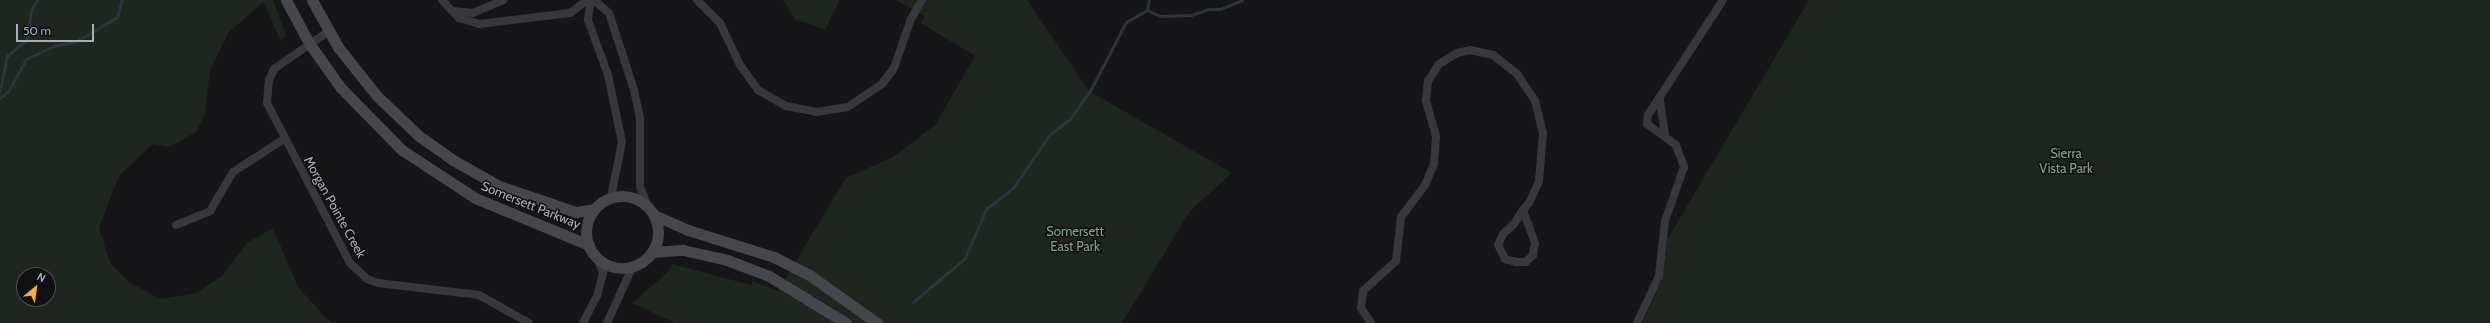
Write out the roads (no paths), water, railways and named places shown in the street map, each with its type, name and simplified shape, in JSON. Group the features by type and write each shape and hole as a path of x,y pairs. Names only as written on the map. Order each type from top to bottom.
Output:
{"main road":[{"name":"Somersett Parkway","path":"286,0 309,43 370,120 442,180 501,210 589,245"},
{"name":"Somersett Parkway","path":"312,0 329,31 377,96 419,136 453,160 499,186 544,203 576,212 594,209"},
{"path":"846,323 801,293 741,265 683,250 652,252 633,266 614,266 597,258 589,245 586,226 594,209 611,197 631,197 651,211 688,230 774,257 814,278 877,323"},
{"path":"651,211 658,234 652,252"}],"street":[{"path":"442,0 450,11 469,22 491,23 570,13 589,0"},
{"path":"450,11 473,12 503,0"},
{"path":"589,0 588,20 608,75 622,142 611,197"},
{"path":"594,0 609,13 634,90 640,118 640,186 651,211"},
{"path":"697,0 720,23 740,65 758,90 786,106 816,112 848,107 882,84 894,68 916,11 922,0"},
{"path":"1637,323 1659,276 1665,222 1684,167 1681,151 1665,136 1647,124 1660,100 1723,0"},
{"name":"Morgan Pointe Creek","path":"329,31 281,62 269,80 267,103 284,139 350,263 367,279 387,285 478,296 513,311 529,323"},
{"path":"1371,323 1363,313 1361,296 1369,282 1389,270 1396,261 1401,217 1430,175 1436,136 1426,91 1433,72 1448,57 1470,50 1493,55 1517,74 1535,101 1543,133 1542,170 1535,192 1498,245 1505,258 1516,262 1526,262 1534,254 1535,243 1523,210"},
{"path":"1660,100 1665,136"},
{"path":"176,225 210,211 238,168 284,139"},
{"path":"583,323 597,296 603,274 597,258"},
{"path":"607,323 633,266"}],"waterway":[{"path":"0,91 7,56 27,39 31,10 37,0"},
{"path":"0,98 9,90 26,59 56,45 75,42 117,17 122,0"},
{"path":"913,302 965,258 986,209 1013,188 1050,134 1070,119 1091,89 1126,22 1147,10 1149,0"},
{"path":"1147,10 1160,16 1191,15 1208,9 1220,9 1242,0"}],"park label":[{"name":"Sierra Vista Park","path":"2066,162"},
{"name":"Somersett East Park","path":"1075,240"}]}
